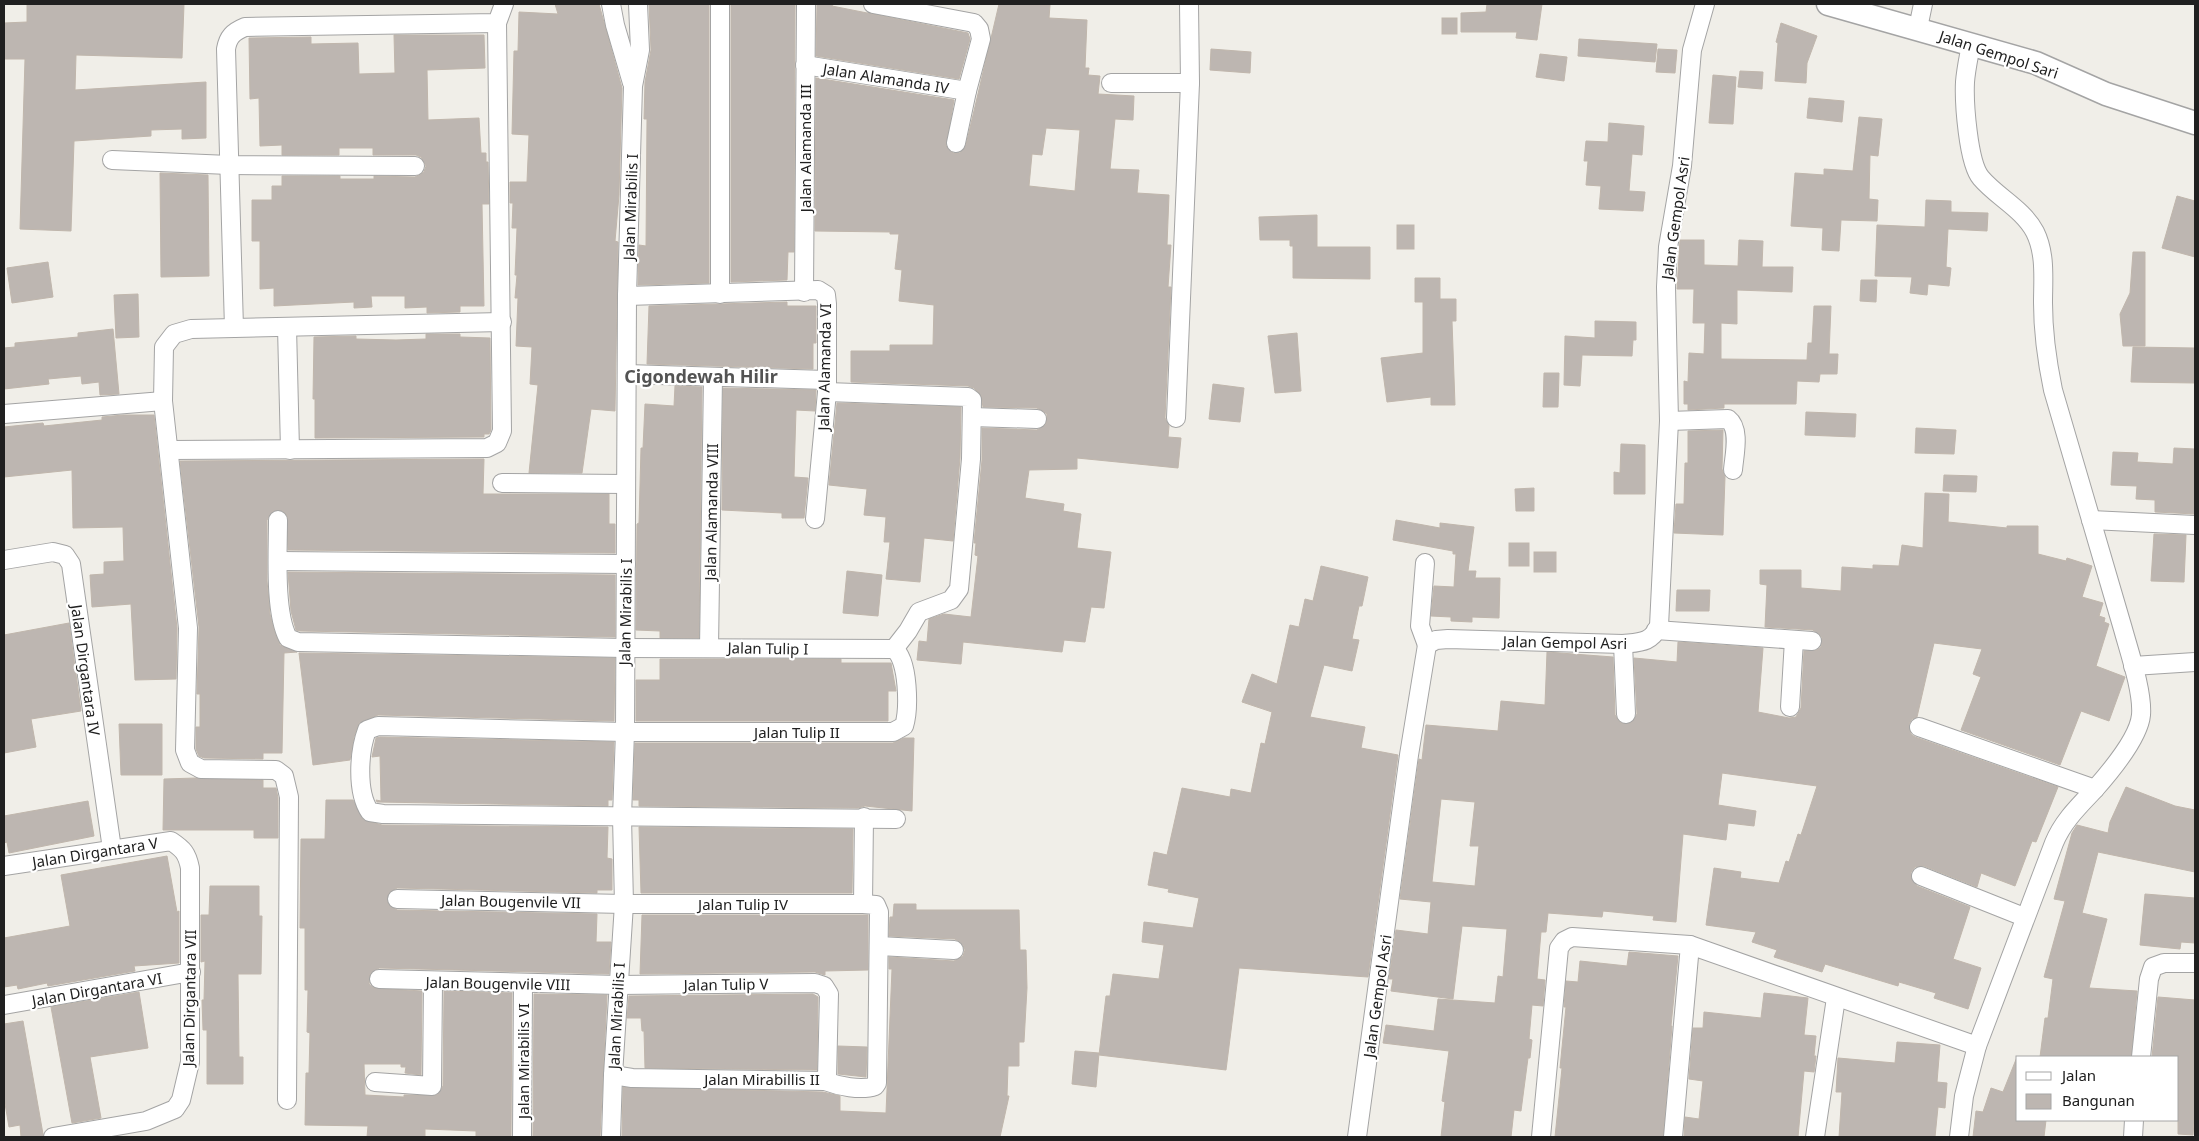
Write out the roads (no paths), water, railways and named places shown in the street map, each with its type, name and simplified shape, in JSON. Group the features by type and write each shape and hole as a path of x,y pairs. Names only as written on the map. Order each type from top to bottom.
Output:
{"street":[{"path":"169,450 487,448 497,443 502,431 502,322 497,22 504,4"},
{"name":"Jalan Mirabilis I","path":"611,4 615,25 633,86"},
{"name":"Jalan Mirabilis I","path":"611,1137 624,904 622,817 625,732 627,296 633,86 640,50 638,4"},
{"path":"720,4 720,294"},
{"name":"Jalan Alamanda III","path":"804,292 806,4"},
{"path":"873,4 974,23 979,29 981,39 956,143"},
{"path":"1176,418 1190,83 1189,4"},
{"name":"Jalan Gempol Asri","path":"1357,1137 1377,1002 1409,755 1427,645 1436,640 1448,639 1623,644 1646,642 1658,626 1669,421 1666,287 1668,247 1682,166 1692,50 1705,4"},
{"name":"Jalan Gempol Sari","path":"1828,4 2036,63 2106,94 2195,123"},
{"path":"1918,28 1923,4"},
{"path":"234,328 226,49 228,40 235,31 244,27 497,22"},
{"path":"1959,1137 1964,1096 1977,1046 1997,996 2024,917 2058,832 2066,820 2114,768 2140,721 2141,714 2133,666 2061,423 2046,354 2043,303 2044,278 2040,252 2034,232 2020,213 1979,176 1974,163 1968,136 1965,82 1971,44"},
{"name":"Jalan Alamanda IV","path":"806,65 967,92"},
{"path":"1111,84 1190,83"},
{"path":"112,160 229,165 415,166"},
{"name":"Jalan Alamanda VI","path":"627,296 804,292 818,290 826,295 828,304 826,386 815,519"},
{"path":"286,1100 289,796 284,776 276,770 200,769 190,763 185,750 188,628 164,402 164,347 174,334 191,329 502,322"},
{"path":"287,327 290,450"},
{"path":"627,374 713,377 968,397 972,400 971,459 959,589 951,600 919,612 908,631 899,656"},
{"name":"Jalan Alamanda VIII","path":"709,648 713,377"},
{"path":"4,414 164,402"},
{"path":"972,417 1037,419"},
{"path":"1669,421 1728,419 1733,423 1735,430 1733,470"},
{"path":"502,483 626,484"},
{"name":"Jalan Tulip I","path":"278,520 278,561 283,629 288,638 298,642 709,648 899,656"},
{"path":"2091,520 2195,525"},
{"name":"Jalan Dirgantara IV","path":"4,560 53,552 65,555 71,564 112,849"},
{"path":"278,561 626,564"},
{"path":"1425,563 1420,626 1427,645"},
{"path":"1656,630 1812,641"},
{"path":"1790,707 1794,640"},
{"path":"1623,644 1626,714"},
{"name":"Jalan Tulip II","path":"622,817 383,814 370,812 364,804 360,791 363,739 367,730 378,726 625,732 893,732 904,726 907,716 899,656"},
{"path":"2133,666 2195,662"},
{"path":"1919,727 2095,789"},
{"path":"622,817 864,817 896,819"},
{"path":"824,1081 866,1088 875,1086 877,1083 878,908 876,905 862,904 864,817"},
{"name":"Jalan Dirgantara V","path":"4,866 171,841 184,849"},
{"name":"Jalan Dirgantara VII","path":"53,1137 146,1121 176,1109 181,1100 190,1062 190,868 184,849"},
{"path":"1921,876 2024,917"},
{"name":"Jalan Bougenvile VII","path":"398,898 624,904"},
{"name":"Jalan Tulip IV","path":"624,904 862,904"},
{"path":"1541,1137 1559,948 1564,941 1572,937 1690,946 1836,998 1914,1022 1977,1046"},
{"path":"879,946 954,950"},
{"path":"1673,1137 1690,946"},
{"path":"2141,1056 2149,978 2153,968 2164,963 2195,963"},
{"name":"Jalan Dirgantara VI","path":"4,1005 190,972"},
{"name":"Jalan Bougenvile VIII","path":"379,979 433,982 618,985"},
{"path":"375,1082 432,1086 433,982"},
{"name":"Jalan Tulip V","path":"618,985 816,983 824,986 829,994"},
{"name":"Jalan Mirabilis VI","path":"522,1137 523,984"},
{"name":"Jalan Mirabillis II","path":"613,1075 632,1078 824,1081 827,1078 829,994"},
{"path":"1816,1137 1836,998"},
{"path":"2133,1137 2134,1121"}],"district":[{"name":"Cigondewah Hilir","path":"701,376"}]}
